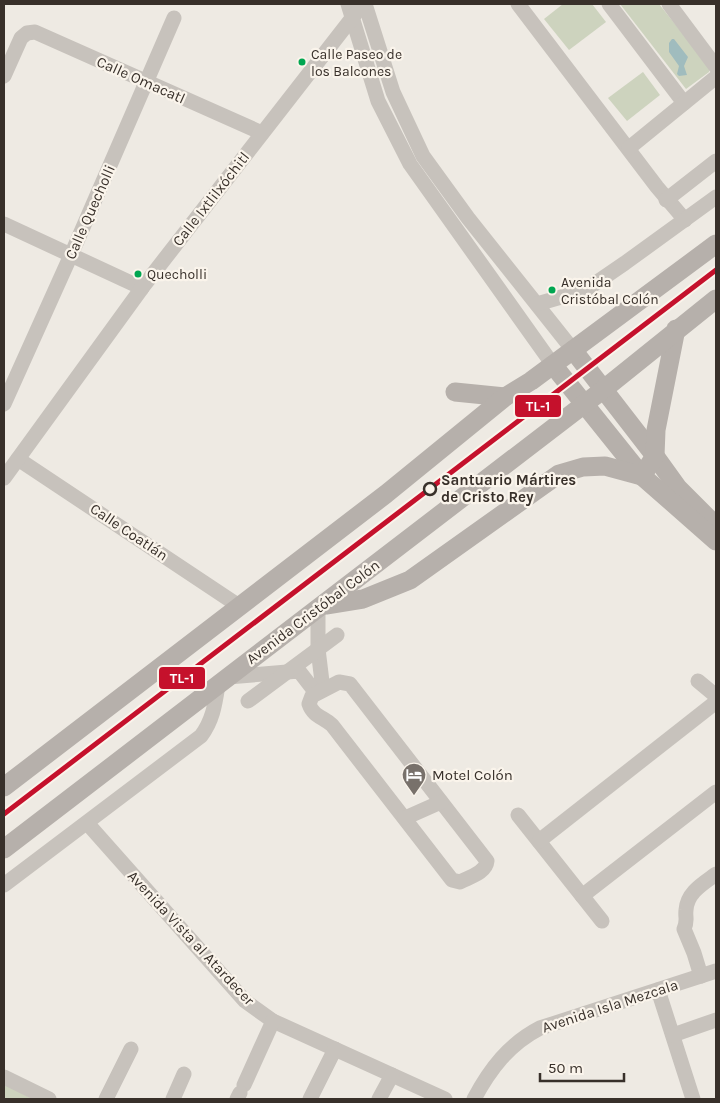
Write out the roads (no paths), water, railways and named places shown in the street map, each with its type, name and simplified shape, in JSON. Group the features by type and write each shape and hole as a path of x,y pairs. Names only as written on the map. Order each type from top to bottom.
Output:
{"main road":[{"path":"4,787 386,494 505,397 531,381 716,244"},
{"name":"Avenida Cristóbal Colón","path":"4,849 604,389 676,329 716,299"},
{"path":"642,476 655,456 656,430 676,329"},
{"path":"573,350 678,488 716,526"},
{"path":"553,365 642,476 716,541"},
{"path":"455,392 505,397"},
{"path":"320,608 363,599 410,580 559,474 583,467 605,466 642,476"}],"street":[{"path":"348,4 378,102 410,164 553,365"},
{"path":"364,4 393,92 423,156 468,218 573,350"},
{"name":"Calle Ixtlilxóchitl","path":"5,474 18,459 142,288 364,4"},
{"path":"518,4 629,148 666,200 685,220"},
{"path":"609,4 684,103"},
{"path":"669,4 716,67"},
{"name":"Calle Quecholli","path":"4,404 174,18"},
{"name":"Calle Omacatl","path":"4,76 21,38 27,33 35,32 262,133"},
{"path":"629,148 716,78"},
{"path":"666,200 716,161"},
{"path":"537,304 590,287 716,197"},
{"path":"4,224 142,288"},
{"path":"535,339 537,326 546,323 554,326"},
{"name":"Calle Coatlán","path":"18,459 239,606"},
{"path":"319,692 318,649 320,608"},
{"path":"248,701 337,635"},
{"path":"4,885 201,736 210,724 223,681 300,671 319,692"},
{"path":"698,681 716,696"},
{"path":"339,682 350,684 441,802 487,861 486,868 460,882 452,880 332,725 312,711 309,704 310,700 319,692 339,682"},
{"path":"539,841 716,702"},
{"path":"582,896 716,792"},
{"path":"404,818 441,802"},
{"path":"518,815 602,921"},
{"name":"Avenida Vista al Atardecer","path":"87,823 245,1001 273,1021 444,1099"},
{"path":"709,974 703,950 694,928 687,922 686,908 694,891 716,874"},
{"path":"694,891 716,884"},
{"name":"Avenida Isla Mezcala","path":"474,1099 495,1064 526,1035 540,1028 709,974"},
{"path":"662,989 677,1033 693,1099"},
{"path":"677,1033 716,1020"},
{"path":"240,1092 273,1021"},
{"path":"106,1099 131,1049"},
{"path":"310,1099 335,1049"},
{"path":"172,1099 184,1074"},
{"path":"379,1099 392,1075"},
{"path":"4,1077 46,1098"}],"water":[{"path":"672,39 688,57 684,66 687,75 679,76 677,74 679,66 669,52 669,43"}],"place":[{"name":"Calle Paseo de los Balcones","path":"302,62"},
{"name":"Quecholli","path":"138,274"},
{"name":"Avenida Cristóbal Colón","path":"552,290"},
{"name":"Santuario Mártires de Cristo Rey","path":"430,489"},
{"name":"Motel Colón","path":"414,796"}]}
